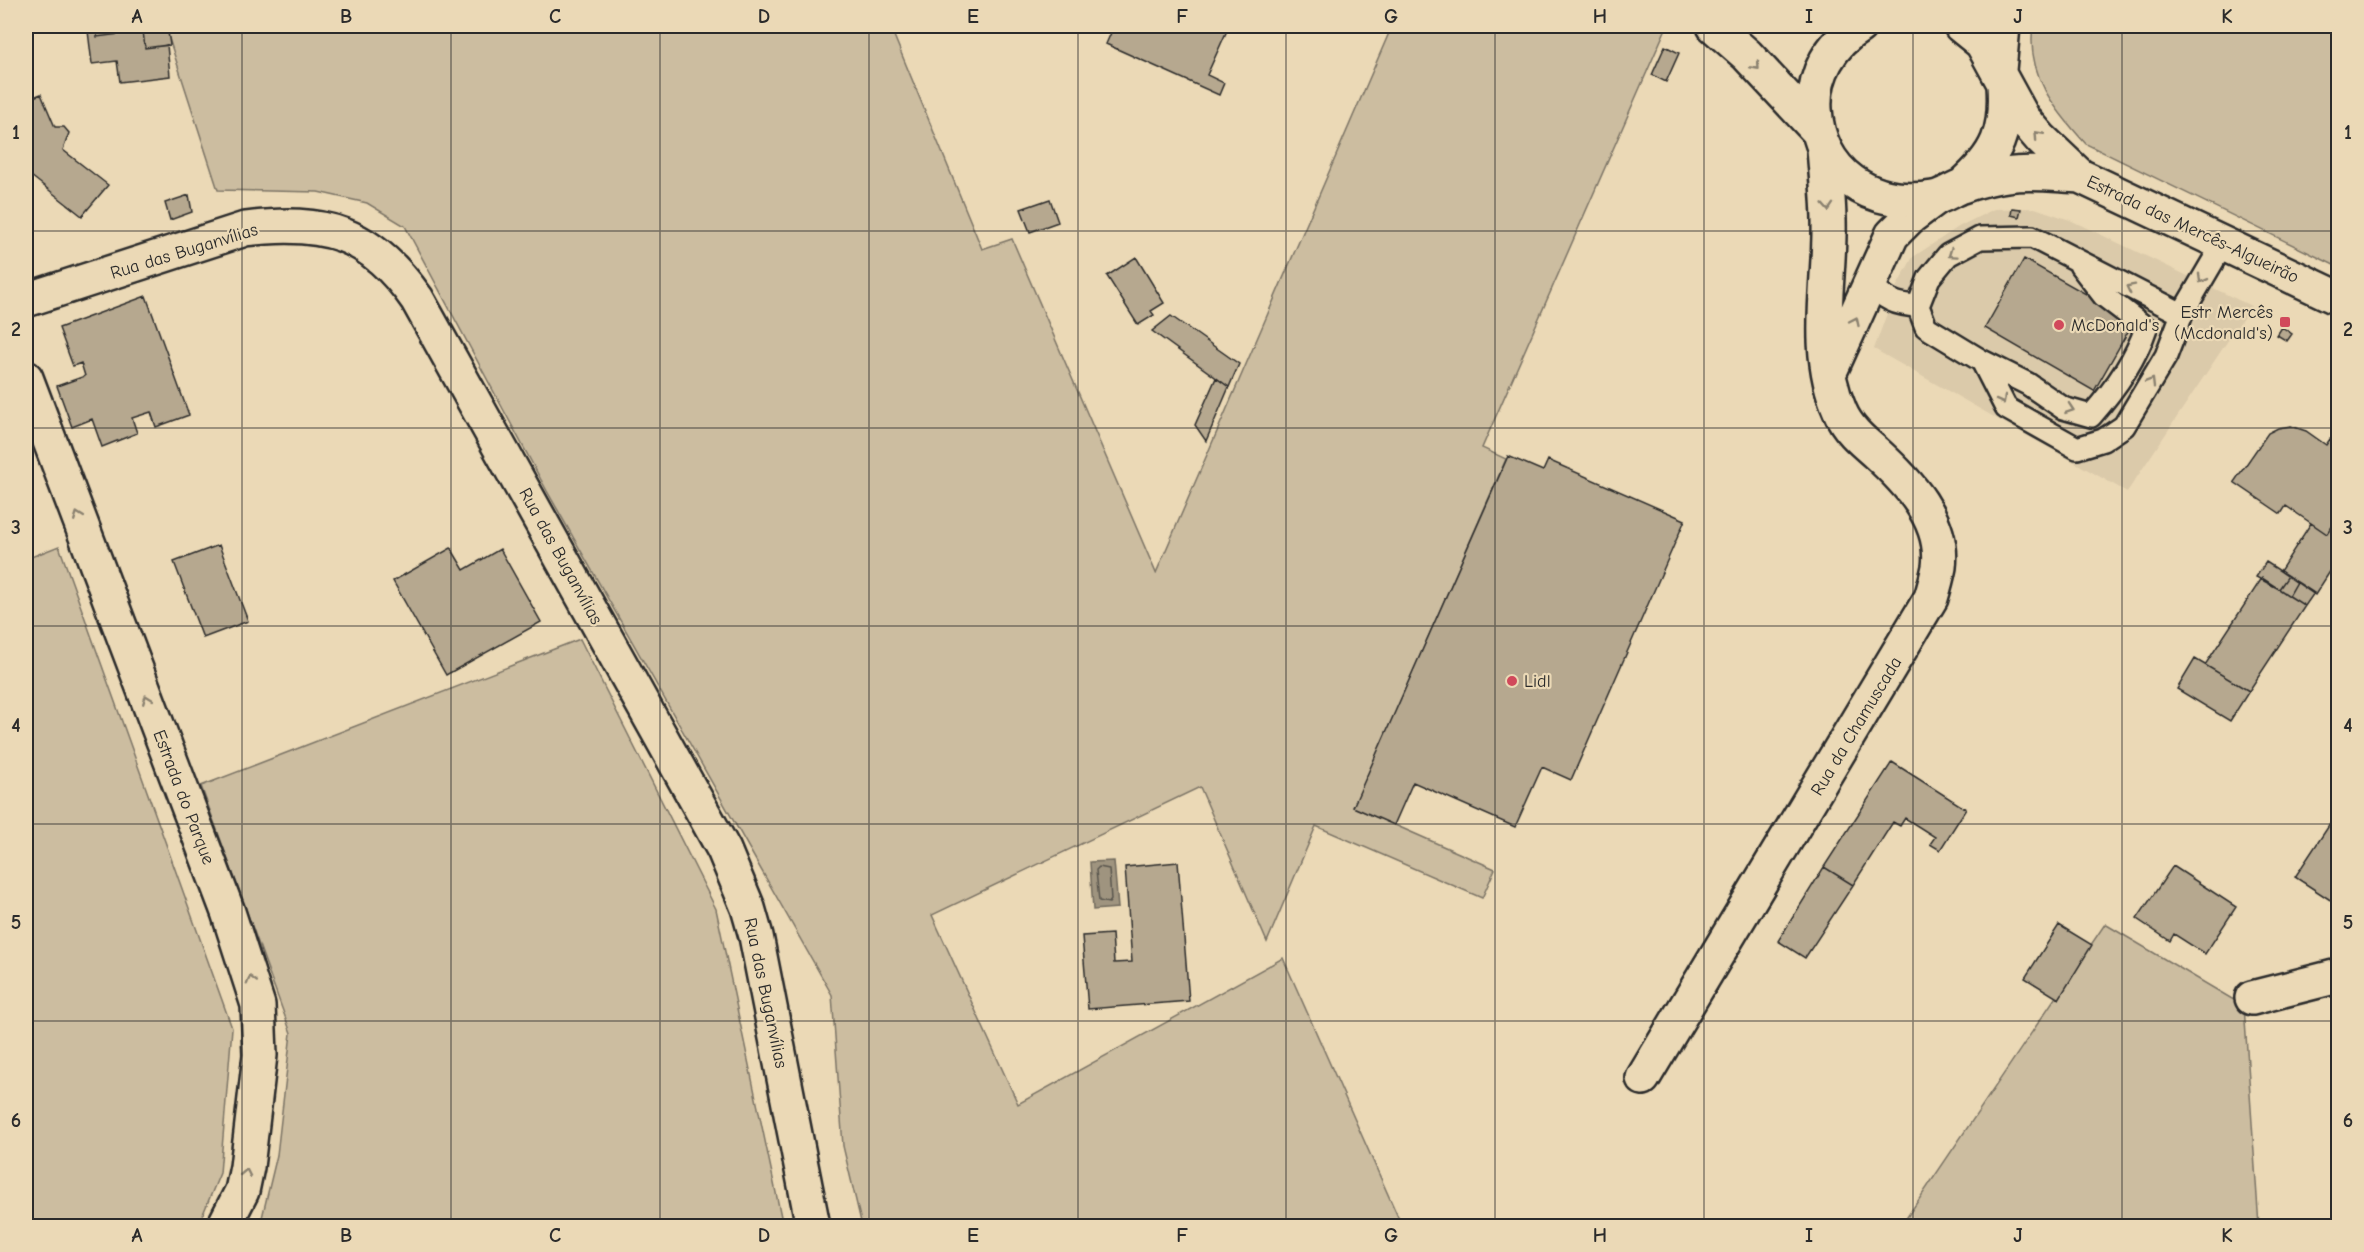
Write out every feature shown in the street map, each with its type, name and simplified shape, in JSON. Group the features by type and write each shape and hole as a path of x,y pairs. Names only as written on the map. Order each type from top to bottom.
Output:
{"street":[{"name":"Estrada das Mercês-Algueirão","path":"1714,26 1747,55 1820,139 1844,175 1871,194 1903,202 1949,192 2009,174 2080,176"},
{"path":"1820,139 1814,95 1824,63 1844,36 1860,26"},
{"name":"Estrada das Mercês-Algueirão","path":"1961,26 1982,43 2023,118 2041,139 2080,176 2338,298"},
{"path":"2001,77 2003,26"},
{"name":"Estrada das Mercês-Algueirão","path":"1949,192 1984,166 1999,142 2006,114 2001,77"},
{"name":"Rua da Chamuscada","path":"1643,1078 1931,598 1939,566 1938,540 1929,516 1898,474 1847,424 1839,411 1829,374 1824,337 1830,233 1820,139"},
{"path":"1829,374 1857,317 1892,235 1909,218 1949,192"},
{"name":"Rua das Buganvílias","path":"26,300 245,229 277,225 329,231 355,239 397,270 417,299 554,542 724,850 738,880 756,936 813,1227"},
{"name":"Estrada do Parque","path":"26,378 228,912 258,1005 261,1029 260,1055 247,1167 242,1191 224,1227"},
{"path":"2252,998 2338,976"}],"lane":[{"path":"2075,259 2104,296 2146,328 2140,346 2111,394 2091,416 2063,408 2028,384 1982,361 1926,327 1918,306 1929,278 1948,255 1980,238 2032,237 2075,259 2182,314"},
{"path":"1982,361 2006,408 2077,448 2103,441 2124,426 2166,356 2182,314 2223,244"},
{"path":"1870,282 1880,295 1888,300 1902,305 1918,306"}],"shaded area":[{"path":"165,26 890,26 982,249 1012,239 1156,573 1392,26 1667,26 1482,448 1506,459 1354,807 1495,869 1482,898 1316,826 1267,942 1200,787 932,915 1018,1104 1283,958 1402,1226 862,1226 843,1146 832,995 547,491 405,226 367,203 318,192 218,190"},
{"path":"2033,26 2338,26 2338,267 2086,144 2045,91 2034,60"},
{"path":"2035,208 2070,220 2251,306 2127,492 1874,349 1897,286 1913,257 1960,226 1994,209"},
{"path":"59,546 232,1028 220,1173 198,1226 26,1226 26,559"},
{"path":"580,639 716,909 783,1226 260,1226 277,1155 291,1033 201,786"},
{"path":"2105,924 2244,1006 2259,1226 1901,1226"}],"water":[{"path":"1114,861 1118,908 1093,910 1090,862"}],"building":[{"path":"96,26 167,26 170,45 145,48 143,31 97,37"},
{"path":"1114,26 1229,26 1207,75 1224,83 1219,95 1106,44"},
{"path":"97,30 97,37 143,31 145,48 167,45 170,76 120,82 117,61 92,64 88,31"},
{"path":"1665,46 1679,53 1666,82 1652,75"},
{"path":"41,94 55,127 64,127 69,133 63,150 108,185 82,216 26,172 26,100"},
{"path":"189,195 192,212 170,220 165,203"},
{"path":"1050,199 1058,222 1030,232 1021,209"},
{"path":"2012,208 2021,209 2019,217 2011,215"},
{"path":"1136,257 1164,303 1151,311 1154,315 1138,325 1107,276"},
{"name":"McDonald's","path":"2024,259 2134,321 2094,391 1985,328"},
{"path":"146,296 189,415 156,427 151,412 132,418 137,433 102,447 92,419 72,427 57,386 85,376 81,363 73,366 59,328"},
{"path":"1171,316 1239,364 1229,387 1152,331"},
{"path":"2282,327 2292,334 2287,341 2277,335"},
{"path":"1216,378 1229,387 1206,441 1195,425"},
{"path":"2291,426 2306,431 2326,445 2330,439 2338,445 2338,518 2327,534 2286,506 2281,514 2234,482 2268,433 2278,428"},
{"name":"Lidl","path":"1508,456 1543,471 1548,460 1685,520 1571,780 1542,767 1515,827 1413,782 1394,825 1353,807"},
{"path":"2336,521 2338,523 2338,559 2315,595 2280,571 2311,523 2327,534"},
{"path":"219,545 248,621 203,638 174,562"},
{"path":"451,548 464,570 500,549 541,622 446,675 393,581"},
{"path":"2266,562 2288,576 2279,589 2256,577"},
{"path":"2288,576 2297,582 2289,596 2279,589"},
{"path":"2262,578 2305,606 2249,691 2205,665"},
{"path":"2297,582 2314,593 2305,606 2289,596"},
{"path":"2195,659 2249,691 2230,721 2177,689"},
{"path":"1892,762 1966,809 1940,850 1930,844 1935,837 1905,818 1900,826 1893,822 1853,885 1824,867"},
{"path":"2332,821 2338,825 2338,905 2295,877"},
{"path":"1178,862 1189,1001 1088,1009 1082,936 1112,934 1114,963 1132,962 1125,867"},
{"path":"2173,866 2236,907 2205,954 2174,934 2170,941 2137,919"},
{"path":"1824,867 1853,885 1805,958 1778,941"},
{"path":"2059,925 2092,945 2059,999 2025,978"}],"place":[{"name":"Estr Mercês (Mcdonald's)","path":"2285,322"},
{"name":"McDonald's","path":"2059,325"},
{"name":"Lidl","path":"1512,681"}]}
